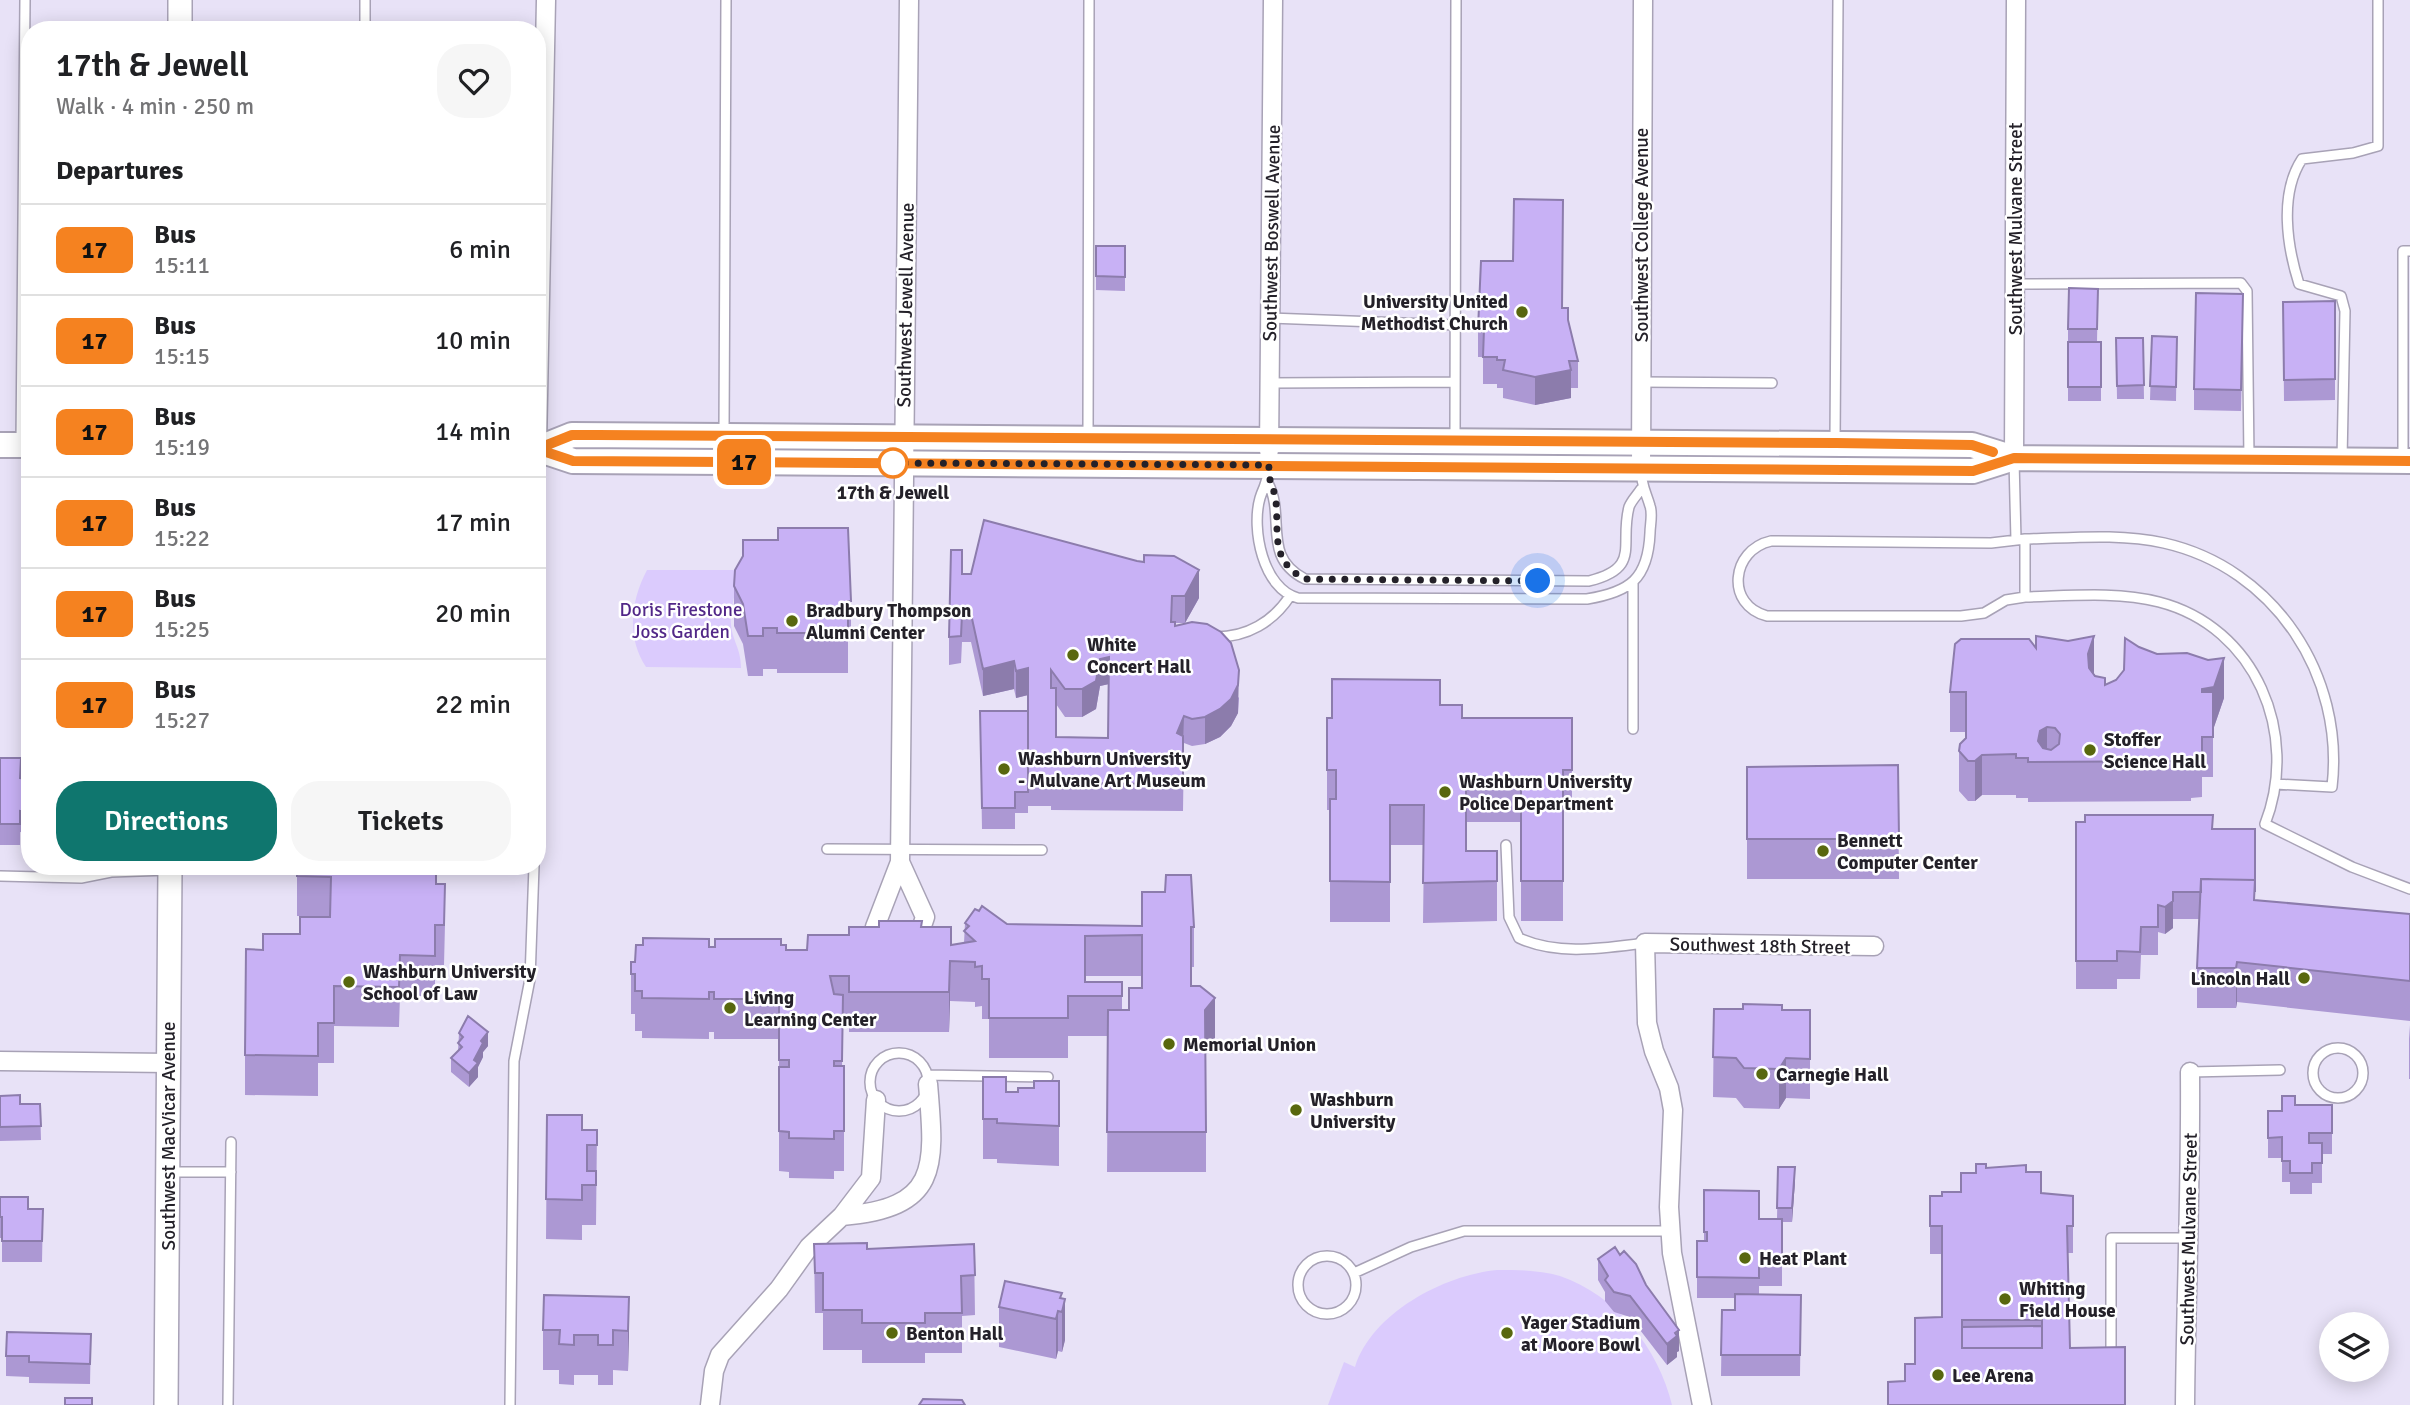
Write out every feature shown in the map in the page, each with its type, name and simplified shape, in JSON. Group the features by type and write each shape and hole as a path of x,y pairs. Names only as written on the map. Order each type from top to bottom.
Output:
{"main road":[{"path":"546,445 572,435 1642,441 1972,445 2014,458 2406,461"},
{"path":"546,452 573,461 904,463 1268,474 1641,479 1973,471 2014,458"}],"street":[{"path":"180,0 180,21"},
{"path":"546,0 546,21"},
{"name":"Southwest Jewell Avenue","path":"900,856 909,0"},
{"name":"Southwest Boswell Avenue","path":"1268,474 1273,0"},
{"name":"Southwest College Avenue","path":"1641,479 1643,0"},
{"name":"Southwest Mulvane Street","path":"2014,458 2016,0"},
{"name":"Southwest MacVicar Avenue","path":"166,1405 170,875"},
{"path":"1645,943 1647,1023 1654,1051 1669,1088 1673,1110 1670,1231 1702,1405"},
{"name":"Southwest 18th Street","path":"1645,943 1874,946"},
{"path":"0,1061 169,1063"},
{"name":"Southwest Mulvane Street","path":"2185,1405 2186,1287 2190,1238 2190,1072"},
{"path":"842,1216 896,1207 912,1196 923,1183 932,1149 928,1079"},
{"path":"710,1405 714,1371 720,1355 779,1289 809,1247 842,1216 871,1178 876,1100"}],"lane":[{"path":"25,0 25,21"},
{"path":"365,0 365,21"},
{"path":"724,436 726,0"},
{"path":"1088,439 1089,0"},
{"path":"1455,441 1456,0"},
{"path":"1836,443 1838,0"},
{"path":"2342,460 2345,312 2341,296 2299,284 2292,262 2287,200 2293,172 2302,159 2353,153 2378,145 2378,0"},
{"path":"17,445 21,222"},
{"path":"2406,461 2403,251 2410,251"},
{"path":"2015,284 2241,283 2247,291 2249,460"},
{"path":"1270,318 1456,324"},
{"path":"1269,383 1455,382"},
{"path":"1641,382 1772,383"},
{"path":"2014,458 2025,597"},
{"path":"1268,474 1276,499 1275,541 1284,561 1305,579 1589,582 1608,577 1628,552 1629,506 1641,479"},
{"path":"1268,474 1260,499 1259,547 1279,588 1290,596 1587,600 1616,594 1633,582 1639,577 1649,555 1651,508 1641,479"},
{"path":"2276,784 2332,787 2334,753 2331,720 2319,676 2298,636 2269,601 2224,567 2171,545 2127,538 1992,543 1769,541 1755,547 1743,558 1738,569 1738,587 1744,601 1756,612 1782,617 1961,616 1984,613 2006,600 2025,597 2120,596 2145,598 2178,608 2214,629 2244,658 2268,702 2278,742 2276,784 2265,824 2352,867 2410,889"},
{"path":"1633,582 1633,729"},
{"path":"1205,638 1229,637 1252,631 1272,617 1290,596"},
{"path":"1506,845 1509,917 1519,938 1549,948 1598,949 1645,943"},
{"path":"827,849 900,856 1042,850"},
{"path":"0,876 81,878 96,875"},
{"path":"510,1405 514,1061 530,979 534,875"},
{"path":"2342,1047 2356,1054 2361,1061 2364,1077 2356,1091 2341,1098 2332,1098 2317,1088 2312,1072 2319,1056 2326,1050 2342,1047"},
{"path":"887,1055 910,1055 921,1064 928,1079 920,1102 909,1109 898,1111 885,1107 876,1100 870,1076 879,1061 887,1055"},
{"path":"2190,1072 2280,1070"},
{"path":"928,1079 1048,1077"},
{"path":"228,1405 231,1142"},
{"path":"168,1172 231,1172"},
{"path":"1354,1273 1411,1247 1464,1231 1670,1231"},
{"path":"2111,1352 2111,1238 2190,1238"},
{"path":"1326,1256 1340,1259 1354,1273 1354,1296 1338,1312 1315,1311 1301,1298 1298,1286 1300,1274 1313,1260 1326,1256"}],"green space":[{"name":"Doris Firestone Joss Garden","path":"647,570 741,570 731,618 741,668 646,667 635,643 633,618 637,594"},
{"name":"Yager Stadium at Moore Bowl","path":"1497,1270 1560,1276 1599,1296 1617,1310 1646,1345 1666,1384 1672,1405 1328,1405 1344,1362 1355,1367 1364,1348 1393,1314 1433,1289 1476,1273"}],"building":[{"name":"University United Methodist Church","path":"1514,199 1563,200 1562,308 1568,308 1568,320 1578,361 1569,361 1571,370 1535,377 1503,370 1505,360 1483,357 1484,329 1478,329 1481,261 1513,261"},
{"path":"1096,246 1125,246 1125,277 1096,276"},
{"path":"2069,288 2098,289 2097,329 2068,329"},
{"path":"2196,293 2243,294 2241,390 2194,389"},
{"path":"2335,301 2335,379 2284,380 2283,302"},
{"path":"2152,336 2177,337 2176,387 2150,386"},
{"path":"2116,338 2143,338 2144,385 2117,386"},
{"path":"2068,342 2101,342 2101,387 2068,387"},
{"path":"984,520 1137,561 1144,562 1144,555 1174,556 1199,570 1185,596 1172,596 1171,622 1175,622 1175,626 1192,622 1207,624 1221,632 1231,643 1239,670 1238,685 1231,699 1220,709 1205,717 1192,719 1184,716 1177,733 1183,736 1183,784 1051,783 1051,779 1028,779 1028,668 1016,671 1014,661 983,669 971,614 962,614 961,636 949,637 951,550 962,550 962,574 971,574","holes":["1109,657 1108,738 1056,737 1056,688 1051,688 1051,670 1065,689 1082,689 1096,681 1100,659"]},
{"path":"778,528 848,528 851,601 848,601 848,633 777,633 777,628 763,628 763,636 748,636 743,604 734,586 735,570 743,556 743,540 778,540"},
{"name":"Stoffer Science Hall","path":"2036,636 2068,641 2094,636 2088,654 2089,668 2095,676 2105,678 2105,685 2116,680 2124,670 2125,638 2157,654 2187,653 2208,660 2224,658 2214,687 2202,689 2202,692 2213,692 2213,737 2202,737 2202,757 2191,758 2191,761 2028,762 2028,758 2016,758 2016,754 1982,755 1975,761 1968,761 1959,751 1960,744 1966,738 1966,692 1950,692 1955,644 1961,639 2029,639 2036,648","holes":["2047,727 2055,728 2060,734 2059,744 2051,750 2043,748 2038,741 2040,731"]},
{"path":"1332,679 1440,680 1440,705 1462,705 1462,718 1572,718 1572,770 1563,770 1563,881 1521,881 1521,782 1466,782 1466,851 1497,851 1497,881 1423,883 1424,805 1390,805 1390,882 1330,881 1330,799 1336,799 1336,770 1327,770 1327,718 1332,718"},
{"name":"Washburn University - Mulvane Art Museum","path":"980,711 1028,711 1028,792 1015,792 1015,808 982,808"},
{"path":"0,758 21,758 20,824 0,824"},
{"path":"1898,765 1899,839 1747,839 1747,767"},
{"path":"2085,815 2213,815 2212,829 2255,829 2255,880 2201,879 2201,892 2173,892 2173,901 2165,907 2158,905 2158,927 2141,927 2140,952 2117,951 2117,961 2076,961 2076,822 2085,822"},
{"name":"Washburn University School of Law","path":"436,875 436,884 445,884 444,925 435,925 435,956 400,955 399,987 334,986 334,1023 318,1023 318,1056 245,1055 246,949 263,950 263,934 300,934 300,917 330,917 331,877 297,876"},
{"path":"1166,875 1191,875 1194,927 1191,927 1191,986 1200,986 1215,998 1205,1010 1206,1132 1107,1132 1108,1010 1129,1010 1129,988 1142,988 1142,935 1085,936 1085,982 1122,982 1122,996 1068,996 1068,1018 989,1018 989,979 982,979 982,966 975,967 975,962 950,961 949,992 849,992 849,976 830,976 834,994 843,995 842,1061 834,1061 834,1066 844,1066 844,1131 834,1131 834,1139 789,1138 789,1132 779,1131 779,1067 789,1067 789,1060 779,1060 779,999 714,999 714,992 709,992 709,999 642,998 642,991 635,991 635,974 631,974 636,945 643,945 643,938 709,939 709,947 715,947 715,939 781,939 781,945 786,945 786,950 807,950 808,935 849,935 849,927 879,927 879,921 922,921 921,927 951,927 951,945 975,941 964,931 969,926 965,923 975,909 979,911 982,906 1007,924 1142,926 1142,892 1165,892"},
{"path":"2201,879 2255,880 2254,900 2410,914 2410,981 2237,962 2236,968 2197,968"},
{"path":"1743,1004 1782,1005 1782,1010 1810,1010 1810,1059 1786,1058 1779,1069 1744,1068 1736,1058 1713,1057 1714,1009 1743,1009"},
{"path":"468,1016 488,1032 481,1041 483,1043 474,1060 478,1063 469,1073 451,1058 462,1047 458,1043 463,1037 459,1033"},
{"path":"983,1077 1006,1077 1006,1092 1018,1092 1018,1088 1034,1088 1034,1081 1059,1081 1059,1126 997,1123 997,1119 983,1119"},
{"path":"20,1095 20,1104 40,1104 41,1126 0,1127 0,1096"},
{"path":"2282,1096 2295,1096 2295,1105 2332,1105 2332,1133 2309,1133 2309,1143 2322,1143 2322,1163 2312,1163 2312,1173 2290,1173 2290,1161 2282,1161 2282,1137 2268,1138 2268,1111 2282,1111"},
{"path":"547,1115 582,1115 582,1130 597,1130 597,1145 587,1145 587,1171 596,1171 596,1185 582,1185 582,1200 546,1199"},
{"path":"1976,1164 1986,1164 1986,1168 2026,1165 2026,1172 2041,1172 2041,1193 2073,1196 2073,1226 2067,1226 2070,1348 2125,1347 2125,1405 1888,1405 1888,1382 1905,1381 1905,1364 1915,1364 1915,1318 1942,1317 1942,1226 1930,1226 1930,1196 1942,1196 1942,1192 1961,1192 1961,1173 1976,1173","holes":["1962,1320 2042,1320 2042,1348 1962,1348"]},
{"path":"1778,1167 1795,1167 1792,1208 1777,1208"},
{"name":"Heat Plant","path":"1704,1190 1759,1191 1759,1219 1782,1219 1782,1266 1759,1265 1759,1278 1697,1277 1697,1241 1707,1241 1707,1232 1704,1232"},
{"path":"0,1197 28,1197 28,1209 43,1209 42,1241 2,1241"},
{"path":"867,1243 867,1249 974,1244 975,1275 961,1276 962,1313 925,1313 925,1323 862,1323 862,1310 823,1310 823,1273 815,1273 814,1244"},
{"path":"1615,1247 1620,1255 1624,1251 1636,1264 1646,1285 1679,1330 1675,1333 1677,1336 1667,1344 1630,1296 1614,1292 1605,1280 1608,1276 1598,1259"},
{"path":"1005,1281 1062,1293 1060,1298 1065,1299 1062,1312 1058,1311 1056,1319 999,1307"},
{"path":"1735,1294 1801,1295 1800,1355 1721,1355 1722,1310 1735,1310"},
{"path":"544,1295 629,1297 628,1331 613,1330 613,1345 598,1345 598,1335 574,1335 574,1345 559,1344 560,1330 543,1330"},
{"path":"2042,1326 2042,1348 1962,1348 1962,1327"},
{"path":"7,1332 91,1334 90,1364 29,1362 29,1356 6,1356"},
{"path":"65,1398 92,1398 92,1405 65,1405"},
{"path":"923,1399 962,1400 965,1405 919,1405"}],"bus line":[{"name":"17","path":"546,445 572,435 597,435 1836,443 1972,445 1993,452"},
{"name":"17","path":"546,452 573,461 1709,470 1973,471 2014,458 2410,461"}],"place":[{"name":"University United Methodist Church","path":"1522,312"},
{"name":"17th & Jewell","path":"893,463"},
{"name":"Bradbury Thompson Alumni Center","path":"792,621"},
{"name":"White Concert Hall","path":"1073,655"},
{"name":"Stoffer Science Hall","path":"2090,750"},
{"name":"Washburn University - Mulvane Art Museum","path":"1004,769"},
{"name":"Washburn University Police Department","path":"1445,792"},
{"name":"Bennett Computer Center","path":"1823,851"},
{"name":"Lincoln Hall","path":"2304,978"},
{"name":"Washburn University School of Law","path":"349,982"},
{"name":"Living Learning Center","path":"730,1008"},
{"name":"Memorial Union","path":"1169,1044"},
{"name":"Carnegie Hall","path":"1762,1074"},
{"name":"Washburn University","path":"1296,1110"},
{"name":"Heat Plant","path":"1745,1258"},
{"name":"Whiting Field House","path":"2005,1299"},
{"name":"Benton Hall","path":"892,1333"},
{"name":"Yager Stadium at Moore Bowl","path":"1507,1333"},
{"name":"Lee Arena","path":"1938,1375"}],"route":[{"path":"893,463 1269,465 1268,483 1276,499 1275,541 1284,561 1298,576 1305,579 1538,581"}]}
